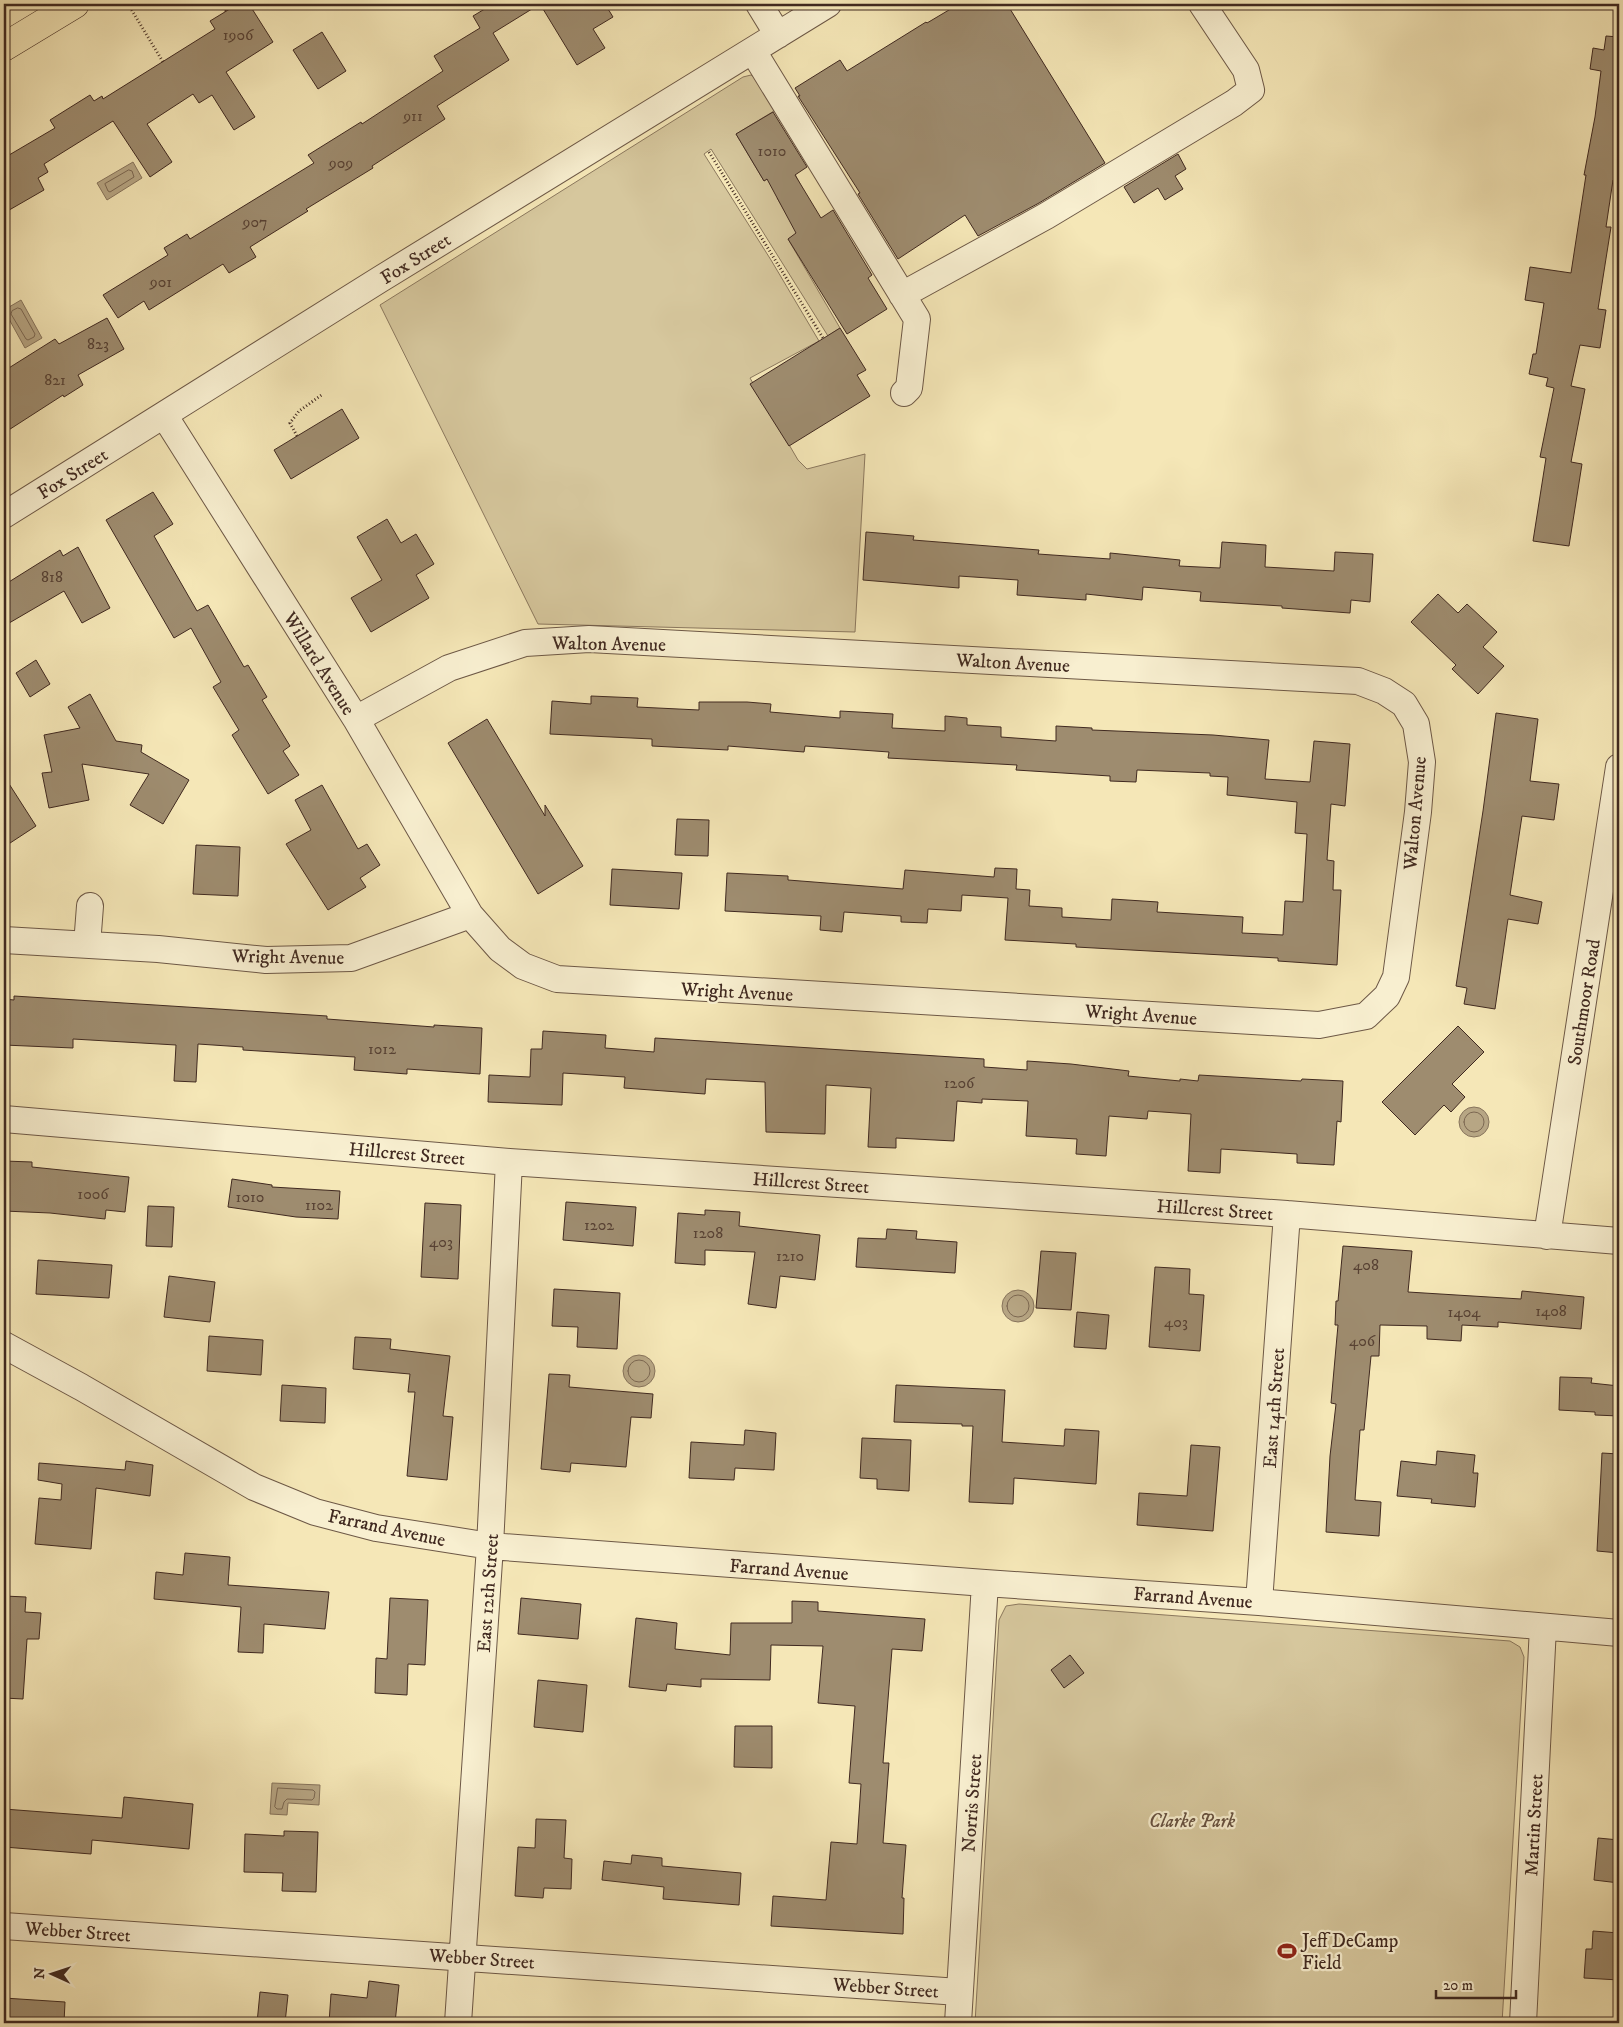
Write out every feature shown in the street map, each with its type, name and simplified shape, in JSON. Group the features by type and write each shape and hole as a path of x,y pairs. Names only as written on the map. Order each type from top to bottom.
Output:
{"main road":[{"path":"4,47 75,4"}],"street":[{"path":"759,4 778,35"},
{"name":"Fox Street","path":"4,515 379,280 828,4"},
{"path":"902,295 1046,216 1234,103 1251,90 1246,70 1202,4"},
{"path":"753,51 917,319 910,388 904,393"},
{"name":"Willard Avenue","path":"164,415 356,719 470,915"},
{"name":"Walton Avenue","path":"356,719 449,668 525,643 589,639 1358,681 1384,691 1404,704 1416,724 1422,762 1418,812 1396,977"},
{"name":"Southmoor Road","path":"1547,1236 1619,767"},
{"path":"87,945 90,906"},
{"name":"Wright Avenue","path":"4,940 158,949 266,960 351,958 470,915 500,948 523,966 557,980 1319,1025 1366,1016 1386,996 1396,977"},
{"name":"Hillcrest Street","path":"4,1119 509,1162 1288,1214 1619,1241"},
{"name":"East 12th Street","path":"458,2023 490,1546 509,1162"},
{"name":"East 14th Street","path":"1259,1602 1288,1214"},
{"name":"Farrand Avenue","path":"4,1345 81,1387 254,1488 315,1512 376,1528 490,1546 1259,1602 1619,1633"},
{"name":"Norris Street","path":"958,2023 985,1583"},
{"name":"Martin Street","path":"1523,2023 1543,1627"},
{"name":"Webber Street","path":"4,1926 960,1992"}],"path":[{"path":"128,4 163,62"},
{"path":"222,4 226,11"},
{"path":"709,152 823,338"},
{"path":"297,436 290,423 299,412 323,394"}],"green space":[{"path":"751,75 760,81 767,90 774,106 774,111 736,134 764,181 777,173 795,174 800,184 777,198 798,233 788,239 840,328 828,336 711,149 704,154 771,260 819,341 750,378 798,460 807,469 865,454 855,632 538,624 380,305 743,77"},
{"name":"Clarke Park","path":"1019,1604 1510,1641 1520,1647 1524,1657 1502,2023 975,2023 999,1620 1006,1606"}],"water":[{"path":"133,162 142,178 107,200 97,183"},
{"path":"21,300 42,338 25,348 4,310"},
{"path":"1474,1107 1480,1108 1488,1116 1488,1128 1480,1136 1474,1137 1468,1136 1460,1128 1459,1122 1460,1116 1468,1108"},
{"path":"1018,1290 1024,1291 1029,1295 1033,1300 1033,1312 1029,1317 1024,1321 1018,1322 1012,1321 1007,1317 1003,1312 1002,1306 1003,1300 1007,1295 1012,1291"},
{"path":"639,1355 650,1360 655,1371 650,1382 639,1387 628,1382 623,1371 628,1360"},
{"path":"272,1783 320,1785 319,1805 288,1803 287,1815 270,1814"}],"building":[{"path":"238,4 249,4 273,42 226,72 255,117 234,130 212,95 199,103 193,94 147,124 172,162 150,177 113,121 44,164 48,172 38,178 44,190 4,213 4,158 55,128 50,120 90,95 94,101 102,96 103,99 215,29 210,21"},
{"path":"493,4 540,4 493,33 509,60 437,106 445,119 372,166 373,168 306,209 308,211 250,247 256,257 229,273 223,264 149,310 144,301 118,318 103,295 168,255 164,248 187,234 190,239 314,163 308,155 361,122 362,124 443,71 434,56 480,28 473,16"},
{"path":"540,4 605,4 613,17 593,29 605,48 577,65"},
{"path":"959,4 1007,4 1105,163 1039,203 978,236 965,215 898,259 858,194 860,193 798,96 800,96 795,88 840,60 847,71"},
{"path":"322,32 346,71 318,89 293,50"},
{"path":"1606,36 1619,37 1619,155 1606,227 1611,227 1598,309 1606,310 1600,348 1580,345 1571,386 1585,389 1571,462 1582,464 1569,546 1533,541 1546,458 1540,457 1554,388 1546,386 1548,378 1529,374 1533,354 1536,354 1544,303 1525,300 1530,267 1571,273 1586,175 1584,175 1601,71 1590,69 1593,48 1604,50"},
{"path":"773,112 807,167 795,175 821,218 833,210 872,275 868,278 887,309 847,334 788,239 796,233 767,179 764,181 736,134"},
{"path":"1178,154 1186,169 1175,176 1183,189 1165,200 1158,188 1134,203 1124,187"},
{"path":"107,318 124,349 78,375 83,385 64,397 63,395 4,433 4,371 55,339 59,344"},
{"path":"840,328 866,370 857,375 870,396 789,446 750,384"},
{"path":"342,409 359,438 291,479 274,450"},
{"path":"153,492 173,524 154,536 197,611 208,605 244,667 248,665 267,697 262,700 290,746 283,751 299,775 268,794 232,735 239,730 213,687 221,682 191,628 174,638 106,520"},
{"path":"387,519 401,543 416,534 434,564 416,575 429,598 371,632 351,598 382,580 357,537"},
{"path":"866,532 914,536 913,540 1039,550 1038,554 1110,559 1110,553 1180,560 1179,566 1220,568 1222,542 1266,545 1265,567 1334,571 1335,552 1373,554 1370,602 1351,600 1350,613 1282,608 1282,606 1200,601 1201,592 1143,587 1142,600 1086,594 1086,600 1017,595 1018,580 959,576 959,588 863,580"},
{"path":"78,547 110,608 82,623 64,591 4,626 4,585 60,550 63,556"},
{"path":"1438,594 1458,613 1467,604 1497,632 1483,647 1504,666 1478,694 1452,669 1456,665 1411,622"},
{"path":"36,660 50,684 30,697 16,673"},
{"path":"90,694 116,741 142,745 141,752 189,780 163,824 130,805 149,774 82,764 89,800 49,808 42,773 52,772 44,735 80,728 68,707"},
{"path":"591,696 638,698 637,707 699,710 699,702 747,702 771,704 770,712 840,718 840,711 893,714 892,728 945,731 945,716 967,718 967,725 1001,727 1001,737 1056,741 1056,726 1092,728 1092,730 1213,735 1269,740 1265,779 1310,782 1314,741 1350,744 1345,806 1331,804 1327,860 1334,861 1333,890 1341,890 1337,965 1278,961 1278,958 1076,947 1076,944 1005,940 1008,898 962,895 961,911 928,909 927,923 901,922 901,916 844,912 842,932 820,930 821,916 725,911 727,873 788,876 788,880 903,889 905,870 994,877 995,868 1017,869 1016,889 1030,890 1029,906 1062,908 1062,917 1111,920 1112,899 1158,902 1157,912 1243,917 1242,933 1283,935 1285,901 1303,902 1307,834 1295,833 1297,802 1227,795 1228,777 1210,776 1210,773 1137,770 1136,782 1110,781 1110,776 1016,770 1017,765 888,758 889,752 805,746 804,752 728,746 728,750 652,746 652,739 550,734 552,701 591,704"},
{"path":"1496,713 1538,719 1530,781 1559,784 1554,820 1522,816 1510,895 1542,902 1538,924 1508,919 1495,1009 1464,1004 1467,988 1456,986"},
{"path":"487,719 545,816 545,805 583,866 538,894 448,743"},
{"path":"4,776 36,826 4,847"},
{"path":"322,785 358,849 367,844 380,865 360,878 366,887 328,910 286,844 311,830 295,800"},
{"path":"677,819 709,820 708,856 675,855"},
{"path":"196,845 240,847 238,896 193,894"},
{"path":"612,869 682,873 679,909 610,905"},
{"path":"14,996 327,1016 327,1019 434,1027 434,1025 482,1028 480,1074 407,1069 407,1074 354,1070 355,1057 243,1050 243,1047 198,1044 196,1082 174,1081 176,1045 73,1039 73,1048 4,1045 4,999 14,1000"},
{"path":"1458,1026 1484,1052 1452,1084 1465,1097 1451,1112 1444,1105 1415,1135 1382,1102"},
{"path":"543,1031 606,1035 605,1048 654,1052 655,1038 984,1059 984,1067 1027,1070 1027,1061 1071,1064 1129,1071 1128,1076 1180,1081 1180,1079 1198,1081 1199,1075 1301,1081 1302,1079 1343,1081 1341,1122 1337,1121 1334,1165 1297,1163 1297,1154 1221,1149 1220,1173 1188,1171 1191,1114 1148,1111 1147,1119 1109,1116 1106,1156 1076,1154 1077,1139 1026,1136 1028,1101 982,1099 982,1103 957,1101 954,1141 896,1138 896,1148 868,1147 871,1088 826,1085 825,1134 766,1132 765,1082 706,1079 705,1094 624,1088 625,1077 563,1073 562,1105 488,1102 489,1075 530,1077 531,1049 542,1049"},
{"path":"4,1161 32,1162 32,1167 129,1177 125,1212 106,1210 105,1219 50,1213 4,1211"},
{"path":"232,1179 272,1185 272,1187 340,1191 338,1219 296,1217 228,1207"},
{"path":"566,1202 636,1207 633,1246 563,1240"},
{"path":"425,1203 461,1205 458,1279 421,1277"},
{"path":"148,1206 174,1207 172,1247 146,1246"},
{"path":"705,1210 740,1212 739,1226 820,1235 815,1280 780,1276 776,1308 748,1304 755,1252 705,1250 705,1265 675,1263 678,1213 705,1215"},
{"path":"887,1229 917,1231 916,1239 957,1242 955,1273 856,1267 858,1238 886,1239"},
{"path":"1343,1246 1412,1251 1408,1292 1521,1299 1522,1291 1584,1297 1581,1329 1498,1322 1498,1327 1462,1325 1461,1341 1427,1339 1427,1326 1380,1325 1379,1356 1371,1356 1364,1430 1360,1430 1355,1500 1381,1502 1379,1536 1326,1532 1330,1456 1336,1404 1331,1403 1338,1325 1335,1325 1336,1301 1338,1301"},
{"path":"1041,1251 1076,1253 1071,1310 1036,1308"},
{"path":"38,1260 112,1265 109,1298 36,1294"},
{"path":"1155,1267 1190,1269 1189,1294 1204,1295 1200,1351 1149,1347"},
{"path":"169,1276 215,1282 210,1322 164,1317"},
{"path":"554,1289 620,1293 617,1349 577,1347 578,1327 552,1326"},
{"path":"1077,1312 1109,1315 1106,1349 1074,1347"},
{"path":"209,1336 263,1340 261,1375 207,1371"},
{"path":"355,1337 391,1339 390,1349 450,1356 443,1416 453,1417 447,1480 407,1476 415,1392 408,1392 410,1374 353,1369"},
{"path":"549,1374 570,1375 569,1387 653,1394 651,1418 631,1417 626,1467 571,1463 570,1472 541,1469"},
{"path":"1560,1377 1592,1378 1591,1383 1619,1386 1619,1416 1595,1415 1595,1412 1559,1410"},
{"path":"282,1385 326,1388 325,1423 280,1421"},
{"path":"896,1385 1005,1390 1002,1442 1064,1446 1065,1429 1099,1431 1096,1484 1014,1478 1013,1504 969,1502 973,1426 894,1422"},
{"path":"745,1430 776,1433 774,1470 735,1468 734,1480 689,1478 691,1442 744,1445"},
{"path":"862,1438 911,1440 909,1491 877,1489 877,1479 860,1478"},
{"path":"1191,1445 1220,1447 1213,1531 1137,1525 1139,1493 1187,1496"},
{"path":"1437,1451 1475,1455 1473,1473 1478,1473 1475,1507 1431,1503 1432,1499 1397,1496 1401,1461 1436,1465"},
{"path":"1602,1453 1619,1454 1619,1553 1597,1551"},
{"path":"126,1461 153,1465 150,1496 96,1488 91,1549 35,1544 39,1498 61,1500 62,1484 38,1480 39,1463 125,1470"},
{"path":"185,1553 230,1557 228,1585 329,1592 325,1629 264,1624 263,1653 238,1652 241,1607 154,1599 156,1572 183,1575"},
{"path":"4,1596 26,1597 25,1612 41,1613 39,1639 27,1639 23,1699 4,1698"},
{"path":"390,1598 428,1600 425,1665 408,1664 407,1695 375,1693 376,1658 387,1659"},
{"path":"521,1598 581,1604 578,1639 518,1634"},
{"path":"792,1601 818,1602 818,1611 925,1619 922,1651 892,1649 883,1763 889,1763 883,1843 906,1845 902,1898 904,1898 903,1934 771,1926 773,1896 826,1900 831,1842 857,1844 861,1784 849,1783 855,1706 818,1703 823,1646 771,1645 770,1680 701,1679 701,1687 667,1684 666,1691 629,1687 636,1618 677,1623 675,1649 730,1655 731,1623 792,1623"},
{"path":"1070,1655 1084,1673 1064,1688 1051,1670"},
{"path":"538,1680 587,1685 583,1732 534,1727"},
{"path":"735,1726 772,1726 772,1768 734,1767"},
{"path":"124,1797 193,1804 189,1849 92,1840 91,1854 4,1847 4,1809 122,1818"},
{"path":"536,1819 566,1820 564,1858 572,1859 571,1889 544,1888 543,1898 515,1896 518,1847 535,1848"},
{"path":"284,1831 318,1832 316,1892 282,1891 283,1873 244,1872 245,1834 284,1836"},
{"path":"1598,1838 1619,1840 1619,1883 1594,1880"},
{"path":"632,1855 662,1858 662,1866 741,1873 739,1905 663,1899 664,1887 602,1880 604,1861 631,1864"},
{"path":"1593,1931 1619,1933 1619,1980 1584,1978 1586,1949 1592,1949"},
{"path":"369,1981 399,1985 395,2023 329,2023 331,1994 367,1998"},
{"path":"260,1992 288,1995 285,2023 257,2023"},
{"path":"4,1998 65,2002 64,2023 18,2023 19,2021 4,2020"}],"place":[{"name":"Jeff DeCamp Field","path":"1287,1951"}]}
